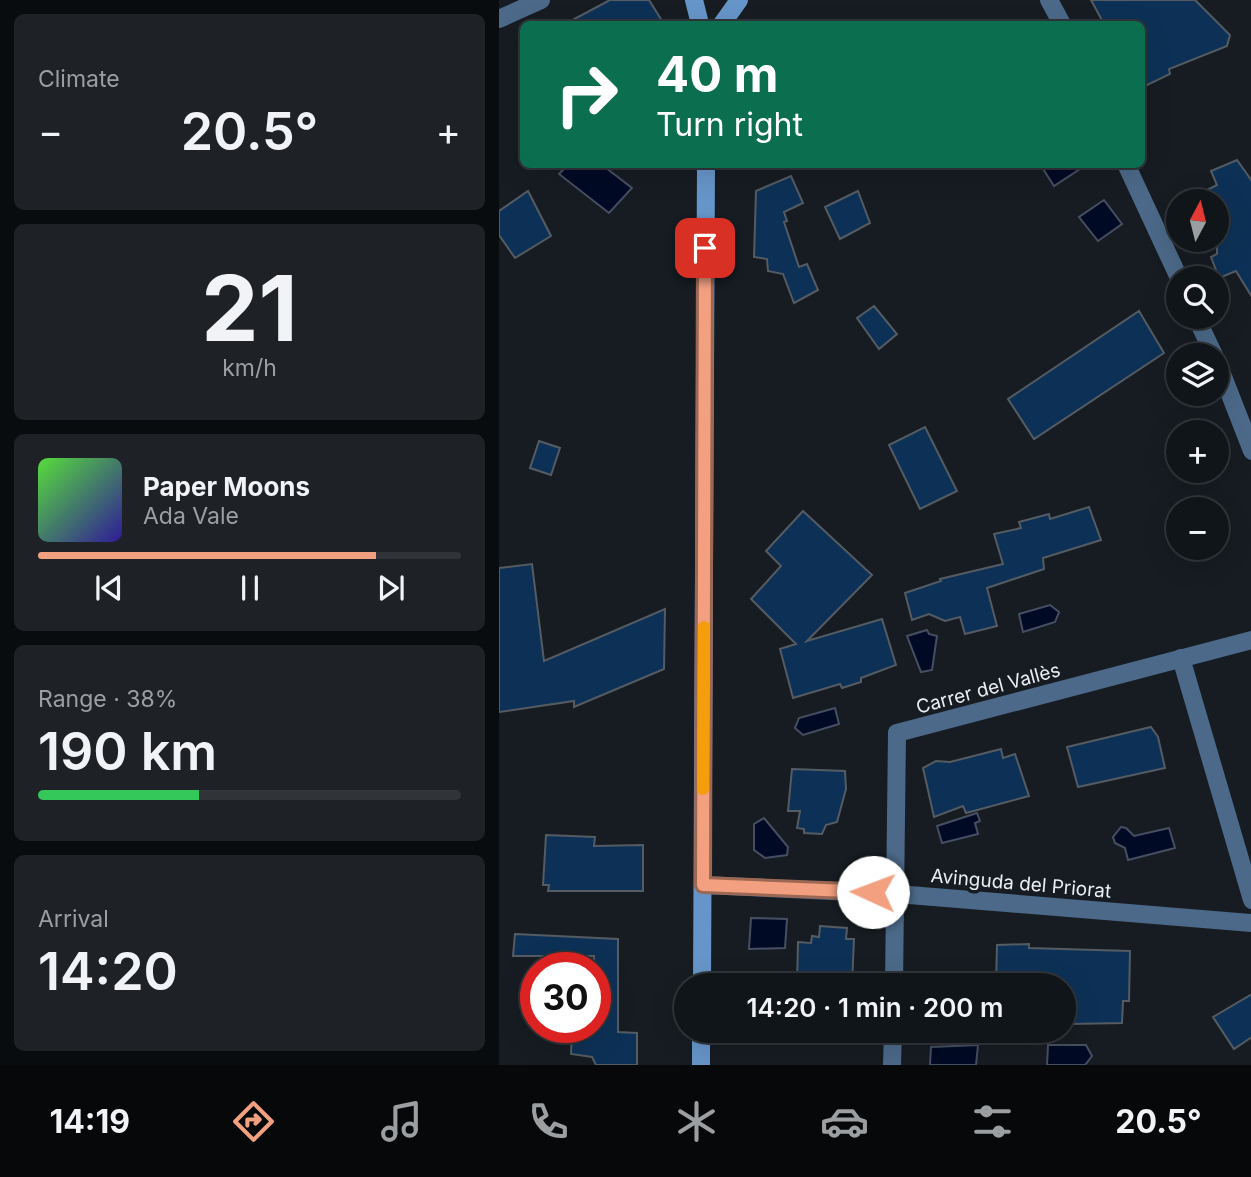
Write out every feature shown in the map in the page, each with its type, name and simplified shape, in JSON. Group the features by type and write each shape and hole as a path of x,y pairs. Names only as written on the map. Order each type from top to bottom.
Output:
{"street":[{"path":"499,19 541,0"},
{"path":"694,0 699,21"},
{"path":"724,21 739,0"},
{"path":"1049,0 1060,21"},
{"path":"702,973 706,168"},
{"path":"1128,168 1173,266"},
{"path":"1229,392 1251,451"},
{"name":"Carrer del Vallès","path":"894,973 897,733 1251,640"},
{"path":"1181,658 1251,900"},
{"name":"Avinguda del Priorat","path":"703,885 897,894 1251,923"},
{"path":"701,1043 701,1065"},
{"path":"892,1065 893,1043"}],"water":[{"path":"565,168 606,168 632,188 609,213 559,174"},
{"path":"1043,168 1081,168 1054,186"},
{"path":"1104,200 1122,224 1098,241 1079,217"},
{"path":"1050,605 1059,612 1055,622 1023,632 1019,614"},
{"path":"927,630 929,634 937,636 932,670 921,672 907,636"},
{"path":"835,708 839,724 803,735 795,728 799,718"},
{"path":"977,813 980,821 975,823 978,834 942,843 937,826"},
{"path":"764,818 788,847 787,855 765,858 754,850 754,824"},
{"path":"1121,827 1134,836 1169,828 1175,848 1128,860 1125,848 1115,843 1113,837"},
{"path":"751,918 787,919 785,948 749,949"},
{"path":"978,1045 976,1065 930,1065 931,1047"},
{"path":"1048,1045 1086,1045 1092,1056 1085,1065 1047,1065"}],"building":[{"path":"610,0 649,0 662,21 571,21"},
{"path":"1091,0 1195,0 1230,35 1227,46 1169,69 1170,74 1145,86 1145,21 1102,21"},
{"path":"1237,160 1252,181 1252,297 1236,271 1229,274 1229,266 1214,266 1211,257 1217,252 1229,252 1229,189 1209,189 1217,185 1211,171"},
{"path":"791,176 803,203 784,212 787,221 784,222 799,267 807,264 818,290 794,303 783,274 768,271 767,259 754,257 756,191"},
{"path":"528,191 551,236 515,258 499,235 499,211"},
{"path":"858,191 870,223 840,239 825,207"},
{"path":"874,306 897,334 879,349 857,318"},
{"path":"1139,311 1164,353 1034,439 1008,399"},
{"path":"925,427 957,491 920,509 889,445"},
{"path":"539,441 560,448 551,475 530,468"},
{"path":"1089,507 1101,540 1043,558 1044,569 987,588 997,626 965,634 960,617 945,621 929,614 912,620 905,593 941,581 940,579 1003,564 994,534 1021,528 1019,522 1049,514 1050,519"},
{"path":"803,511 872,575 807,641 882,619 896,665 861,678 861,682 842,688 840,684 793,698 780,649 796,644 751,599 781,566 766,551"},
{"path":"532,564 544,661 665,609 664,669 574,707 574,701 499,712 499,568"},
{"path":"1151,727 1158,737 1165,768 1078,787 1067,747"},
{"path":"1001,749 1003,758 1015,754 1029,796 966,813 963,806 934,817 923,768 936,761 950,762"},
{"path":"792,769 845,771 846,789 837,822 826,825 822,834 804,833 804,829 797,828 800,811 788,811"},
{"path":"546,835 595,837 594,846 643,845 643,891 548,891 549,885 543,885"},
{"path":"820,926 847,928 846,939 854,939 853,973 797,973 798,942 811,943 812,936 819,937"},
{"path":"515,934 618,939 618,1032 637,1033 637,1065 596,1065 592,1057 571,1054 571,1043 611,1043 611,952 520,952 520,956 513,956"},
{"path":"1029,944 1029,948 1130,951 1129,1001 1123,1001 1122,1023 1076,1024 1076,973 996,973 997,945"},
{"path":"1252,994 1252,1037 1234,1049 1213,1017"}],"slow traffic":[{"path":"703,789 704,627"}],"route":[{"path":"705,248 703,885 873,892"}]}
